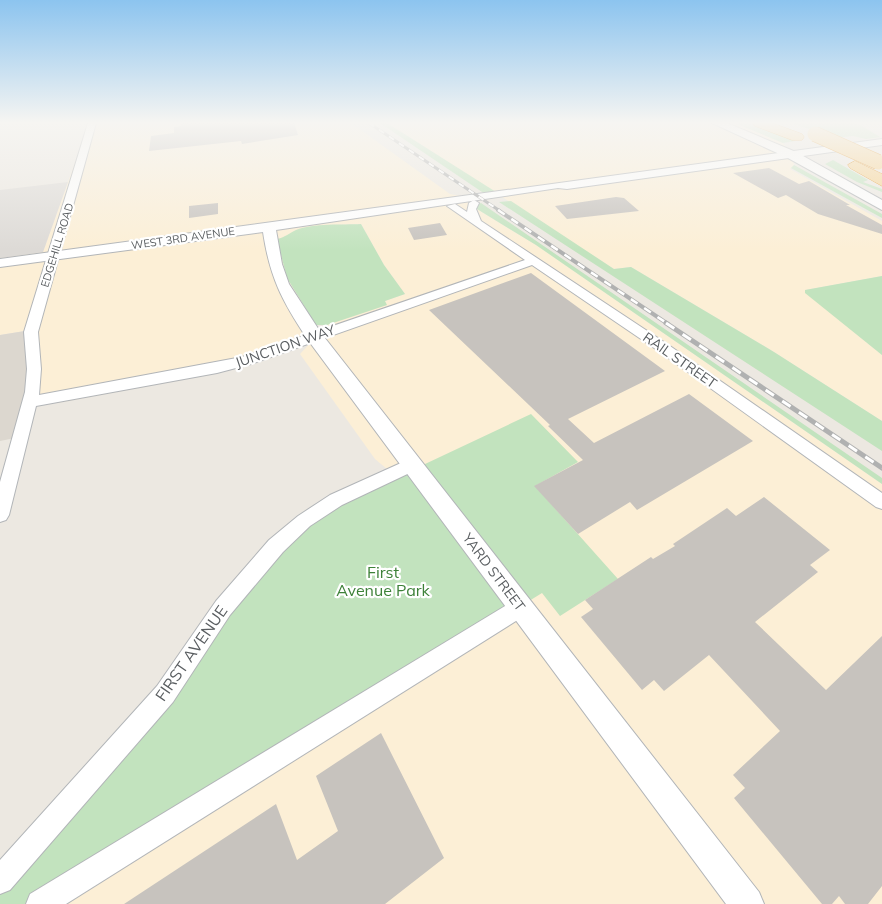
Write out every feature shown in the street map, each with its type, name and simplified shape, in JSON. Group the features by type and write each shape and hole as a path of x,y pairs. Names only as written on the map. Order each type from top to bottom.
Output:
{"highway":[{"path":"855,165 882,181"}],"main road":[{"path":"810,165 882,206"}],"street":[{"name":"EDGEHILL ROAD","path":"0,515 30,402 34,369 31,332 36,310 55,255 80,165"},
{"name":"WEST 3RD AVENUE","path":"0,263 366,214 410,205 527,189 558,185 567,186 718,165"},
{"name":"WEST 3RD AVENUE","path":"366,214 379,216 474,203 563,190 567,186"},
{"path":"452,206 452,203 457,200 527,189"},
{"path":"474,203 471,208 476,221"},
{"name":"RAIL STREET","path":"452,206 665,349 882,502"},
{"name":"YARD STREET","path":"269,226 275,264 282,284 314,336 747,904"},
{"name":"JUNCTION WAY","path":"30,402 217,368 248,360 532,260"},
{"name":"FIRST AVENUE","path":"0,880 164,694 223,608 276,546 304,522 336,500 412,464"},
{"path":"40,904 520,607"}],"shaded area":[{"path":"74,165 410,165 450,194 460,196 477,209 536,245 882,484 882,904 7,904 393,474 375,459 300,354 327,325 386,305 385,301 405,294 384,265 361,224 329,225 296,230 288,237 277,239 287,278 316,325 292,349 251,364 209,375 57,403 32,403 31,330 0,335 0,258 43,252"},
{"path":"453,165 794,165 790,169 882,221 882,276 805,290 805,292 882,355 882,421 774,352 631,267 614,269"},
{"path":"68,182 43,252 0,258 0,190"},
{"path":"31,330 34,369 20,437 0,441 0,335"}],"green space":[{"path":"442,165 454,165 496,192 485,194"},
{"path":"794,165 882,214 882,218 791,168"},
{"path":"827,165 842,165 868,180 863,182 882,189 882,192 857,182"},
{"path":"511,201 614,269 631,267 774,352 882,421 882,451 499,202"},
{"path":"481,203 882,478 882,484 536,245 474,206"},
{"path":"361,224 384,265 405,294 385,301 387,305 327,325 316,325 287,278 277,239 296,230 311,226"},
{"path":"882,276 882,355 805,293 805,290"},
{"name":"First Avenue Park","path":"531,414 578,462 535,486 618,579 560,616 542,593 40,904 0,904 0,880 304,521"}],"building":[{"path":"769,168 799,184 809,181 882,225 882,234 818,214 786,195 778,198 733,173"},
{"path":"616,197 624,198 639,211 567,219 555,206"},
{"path":"218,203 218,214 189,218 189,206"},
{"path":"440,223 447,235 414,240 408,228"},
{"path":"531,273 665,371 568,419 594,443 689,394 753,441 637,510 630,502 578,534 534,486 583,460 548,426 550,425 429,310"},
{"path":"764,497 830,550 810,565 818,572 755,622 826,690 882,636 882,886 868,904 845,904 839,896 832,904 822,904 734,798 745,788 733,775 780,731 709,655 664,691 654,680 642,690 581,617 593,609 585,600 651,557 653,559 675,546 673,544 727,508 736,516"},
{"path":"381,733 444,858 385,904 124,904 276,804 297,860 338,831 316,776"}],"railway":[{"path":"432,165 500,211"},
{"path":"498,210 668,324"},
{"path":"666,323 882,468"}]}
